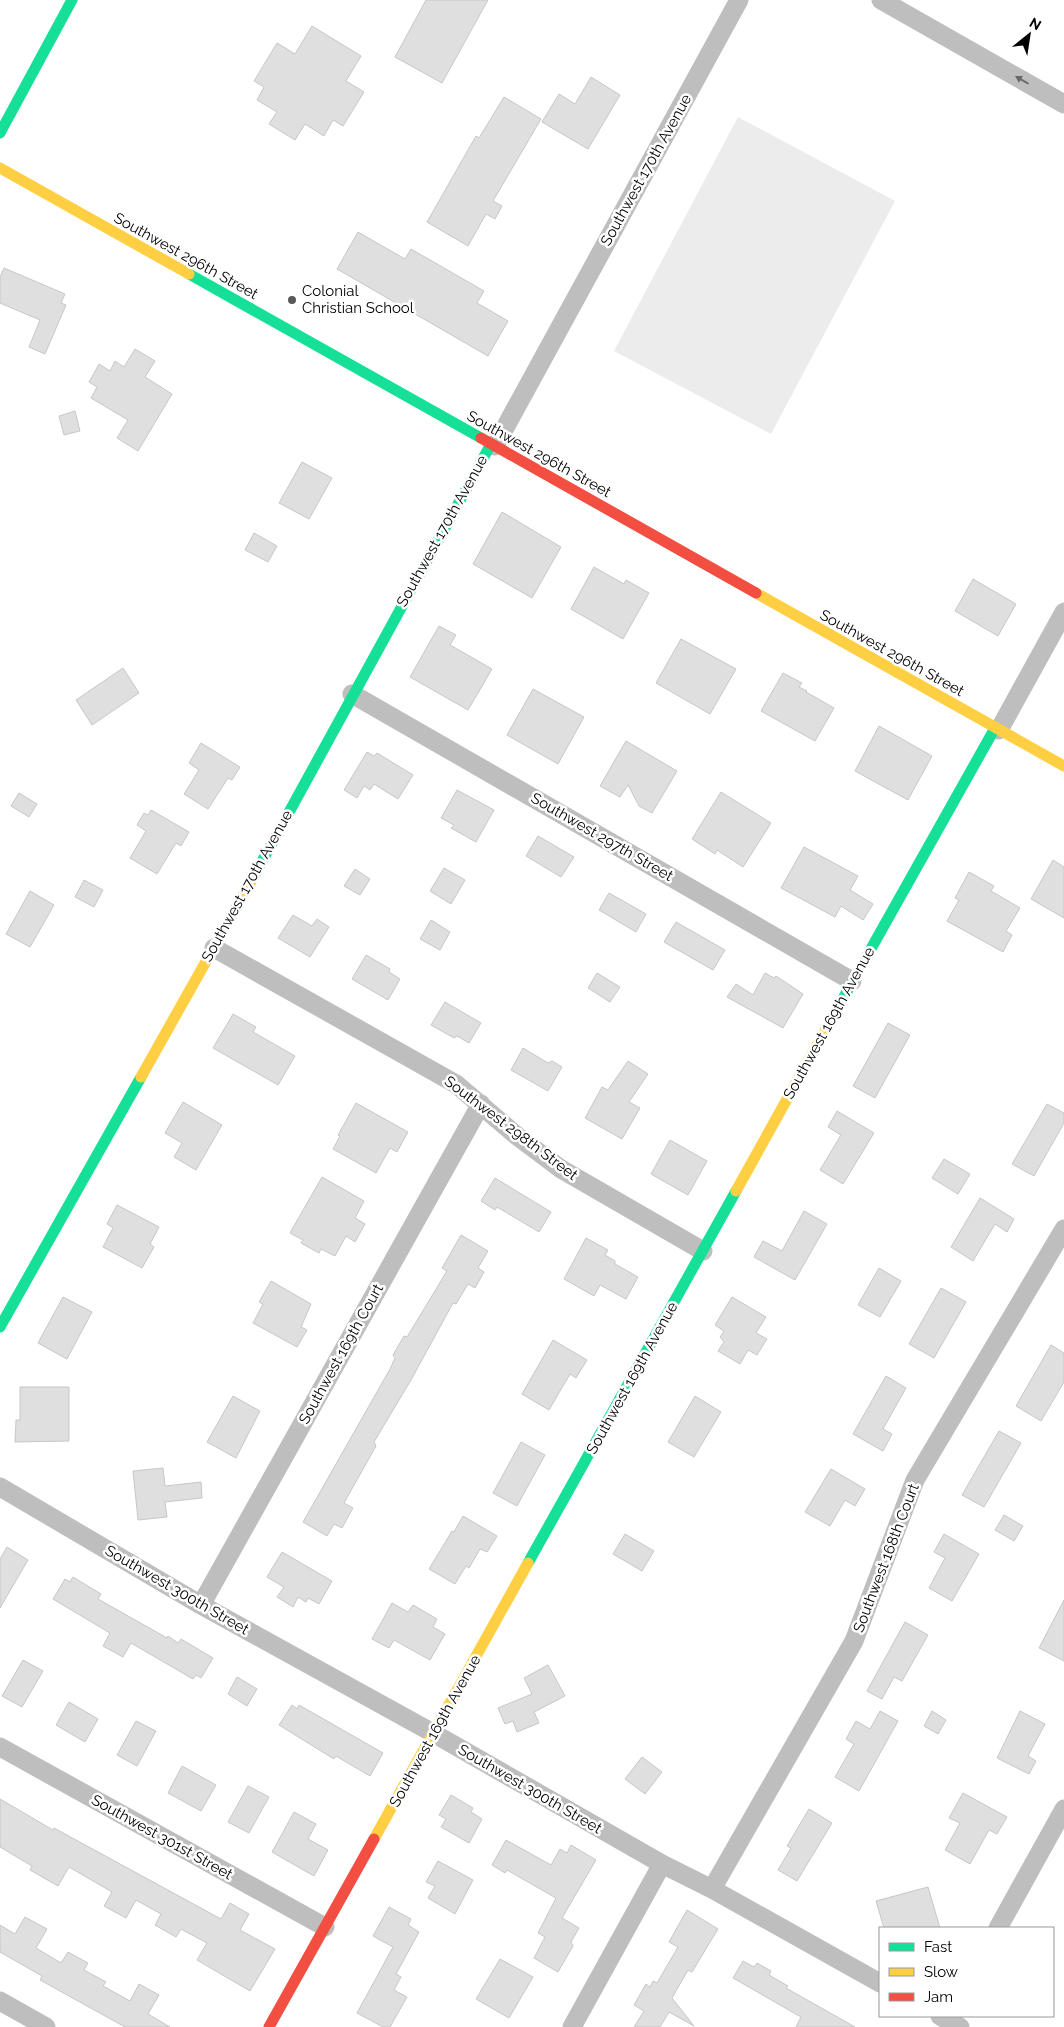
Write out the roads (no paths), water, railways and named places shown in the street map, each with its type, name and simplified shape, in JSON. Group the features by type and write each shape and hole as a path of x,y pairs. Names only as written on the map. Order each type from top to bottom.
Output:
{"street":[{"path":"0,133 72,0"},
{"name":"Southwest 170th Avenue","path":"0,1328 214,948 352,694 493,445 739,0"},
{"path":"881,0 1064,104"},
{"name":"Southwest 296th Street","path":"0,168 1064,766"},
{"name":"Southwest 169th Avenue","path":"269,2027 852,981 1064,612"},
{"name":"Southwest 297th Street","path":"352,694 852,981"},
{"name":"Southwest 298th Street","path":"214,948 456,1084 518,1136 561,1168 703,1251"},
{"name":"Southwest 169th Court","path":"201,1605 481,1104"},
{"name":"Southwest 168th Court","path":"712,1889 854,1641 915,1480 1064,1229"},
{"name":"Southwest 300th Street","path":"0,1488 201,1605 433,1733 662,1864 712,1889 879,1982"},
{"name":"Southwest 301st Street","path":"0,1747 325,1927"},
{"path":"999,1927 1064,1808"},
{"path":"572,2027 662,1864"},
{"path":"0,2001 46,2027"}],"place":[{"name":"Colonial Christian School","path":"292,300"}]}
